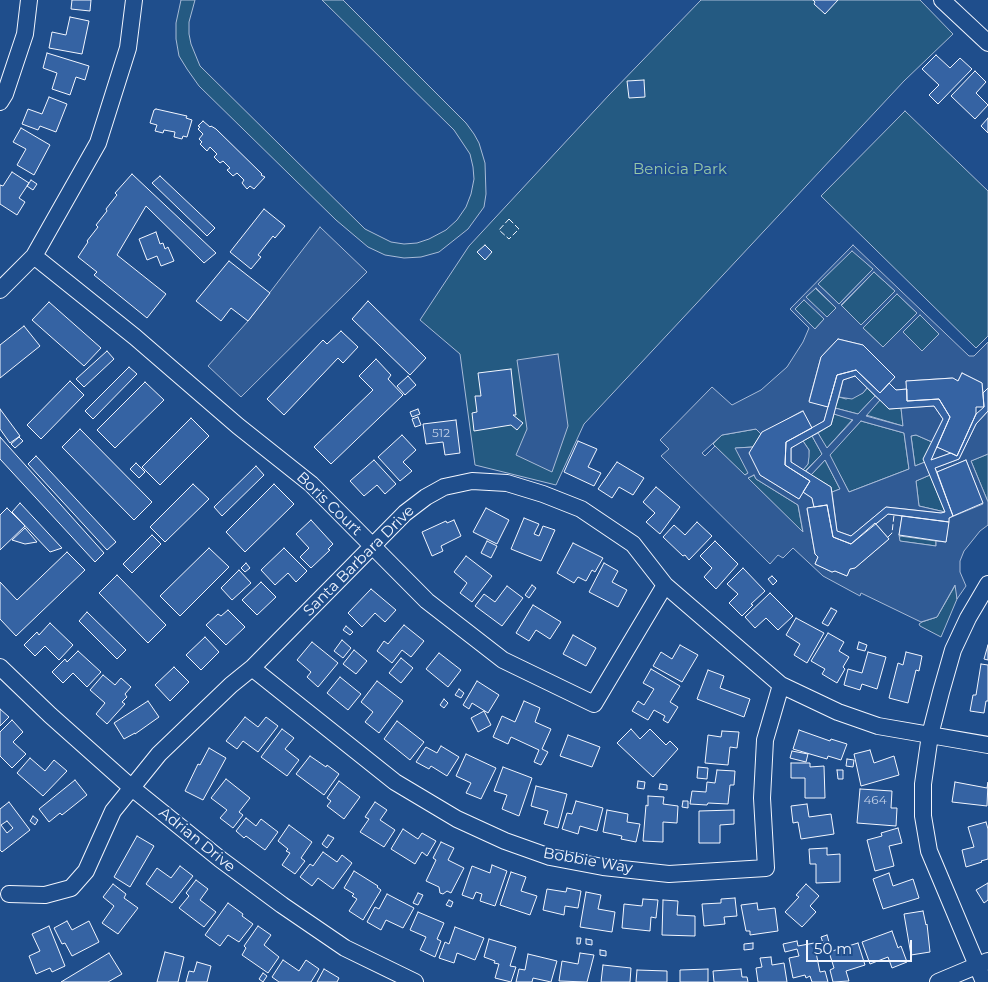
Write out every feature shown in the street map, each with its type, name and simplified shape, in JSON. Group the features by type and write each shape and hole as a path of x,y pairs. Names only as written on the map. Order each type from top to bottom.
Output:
{"street":[{"path":"0,102 25,34 29,0"},
{"path":"0,290 34,256 98,143 128,48 134,0"},
{"path":"942,0 988,43"},
{"name":"Boris Court","path":"34,256 134,337 238,426 311,484 427,601 503,660 594,704 665,585"},
{"name":"Santa Barbara Drive","path":"9,894 46,895 71,888 86,871 113,811 159,754 231,685 252,668 405,513 426,497 444,488 472,481 508,483 581,509 633,544 665,585 781,685 838,712 878,726 988,746"},
{"path":"984,982 982,963 929,851 923,816 923,784 930,735 953,650 968,618 988,584"},
{"name":"Adrian Drive","path":"0,667 50,715 132,788 220,859 282,905 345,948 415,982"},
{"name":"Bobbie Way","path":"252,668 395,782 456,819 505,841 550,857 603,868 668,874 766,868 762,798 765,740 781,685"},
{"path":"938,982 982,963"}],"green space":[{"path":"181,0 195,0 189,22 189,34 200,66 365,229 391,242 417,243 446,230 457,220 466,207 474,179 470,154 454,130 322,0 343,0 466,123 479,143 485,163 486,194 484,207 468,229 439,252 421,257 404,258 385,255 368,247 336,220 199,86 179,56 176,23"},
{"name":"Benicia Park","path":"701,0 920,0 953,34 904,81 584,424 556,485 475,465 460,354 420,320 469,246 609,95"},
{"path":"905,111 988,191 988,336 976,348 821,196"},
{"path":"852,250 873,269 839,304 818,284"},
{"path":"874,272 895,291 861,325 841,306"},
{"path":"815,288 836,308 827,318 806,297"},
{"path":"897,294 917,313 883,347 863,328"},
{"path":"804,299 824,319 815,329 795,309"},
{"path":"920,315 940,334 922,351 903,332"},
{"path":"867,388 875,396 858,414 835,408 839,397 846,399 863,393"},
{"path":"880,400 889,409 901,408 903,426 866,415"},
{"path":"834,414 853,419 826,449 818,433 831,425"},
{"path":"861,421 904,433 909,469 849,492 829,455"},
{"path":"756,429 761,434 753,447 736,448 749,473 744,475 713,444 722,435"},
{"path":"916,435 932,442 925,462 915,466 911,436"},
{"path":"812,436 822,454 805,471 803,470 808,464 809,450 803,441"},
{"path":"988,454 988,502 971,461"},
{"path":"825,460 840,489 832,492 831,487 811,475"},
{"path":"754,475 756,479 798,505 803,533 748,478"},
{"path":"930,475 945,512 919,506 916,481"},
{"path":"900,536 936,541 936,546 899,541"},
{"path":"956,584 957,599 941,637 920,626 919,624 922,622 937,617"}],"shaded area":[{"path":"320,227 367,272 241,397 208,366 248,321"},
{"path":"853,245 969,356 974,356 988,342 988,388 983,393 982,383 962,373 958,381 952,378 906,381 907,389 896,390 889,383 895,377 863,345 838,339 821,357 809,401 828,407 824,421 812,428 802,411 761,434 756,429 722,435 702,453 705,456 715,446 745,475 748,473 735,448 753,447 760,475 799,499 803,492 812,498 814,507 807,509 815,554 818,557 815,564 832,572 835,571 847,576 850,569 855,568 889,539 876,524 888,514 902,516 900,541 936,546 936,541 946,542 949,518 983,504 966,460 937,472 935,468 959,459 976,424 988,411 988,454 971,461 988,502 988,525 980,531 964,551 960,561 960,572 966,586 957,599 955,585 937,617 921,622 861,593 860,596 823,576 793,548 783,558 778,555 770,564 661,456 669,449 660,440 712,387 732,405 761,390 787,367 803,342 809,328 790,309","holes":["852,251 873,269 839,304 818,284","874,272 895,291 861,325 841,305","816,288 836,308 827,317 806,297","897,294 917,313 883,347 863,328","804,300 824,319 815,329 795,309","920,315 939,334 922,351 903,332","754,475 756,479 798,505 803,532 748,478"]},
{"path":"558,354 568,426 552,472 516,455 527,429 517,360"},
{"path":"855,376 867,388 863,393 852,399 839,397 843,380"},
{"path":"875,396 880,400 866,416 903,426 901,408 934,406 943,419 932,442 916,435 911,436 915,466 925,462 930,475 916,481 919,506 945,512 886,507 851,536 837,531 832,492 840,489 825,460 811,475 806,471 822,454 812,436 818,433 827,448 853,420 834,414 835,408 858,414","holes":["861,421 904,433 909,469 849,492 830,455"]},
{"path":"803,441 809,450 809,457 808,464 803,470 791,462 791,448"},
{"path":"937,447 951,453 931,460"}],"building":[{"path":"72,0 91,0 90,11 71,9"},
{"path":"813,0 838,0 825,14 814,4"},
{"path":"70,17 89,21 82,54 49,48 52,32 66,35"},
{"path":"47,53 89,66 85,80 76,77 70,95 52,89 57,73 43,68"},
{"path":"936,55 950,68 960,58 972,69 938,104 929,95 939,85 922,69"},
{"path":"975,71 986,82 976,93 988,105 975,119 951,96"},
{"path":"644,80 645,97 629,98 627,81"},
{"path":"49,97 67,104 56,132 40,126 38,130 22,124 28,109 42,114"},
{"path":"156,109 187,116 186,118 192,120 187,137 183,136 182,139 174,137 175,132 164,130 163,133 155,131 157,125 150,123"},
{"path":"988,118 988,133 981,126"},
{"path":"203,121 216,129 265,177 254,189 250,186 247,189 242,183 244,180 237,173 233,176 227,170 230,168 223,161 220,163 214,157 217,154 210,147 207,151 200,144 202,142 199,139 203,134 198,129 200,127 198,126"},
{"path":"21,128 50,145 34,175 17,165 26,149 13,142"},
{"path":"12,172 29,183 19,198 25,202 17,215 0,204 0,185 3,186"},
{"path":"132,174 216,253 204,263 146,206 117,255 166,294 147,318 94,275 97,272 78,257 98,227 96,225 107,211 106,209 117,195 115,193"},
{"path":"160,176 215,228 207,236 152,183"},
{"path":"31,180 37,184 33,190 27,186"},
{"path":"264,209 285,226 275,238 273,236 258,255 261,257 251,269 230,252"},
{"path":"156,232 160,244 163,243 165,249 168,247 174,261 161,266 157,256 147,260 139,239"},
{"path":"485,245 492,252 485,260 477,252"},
{"path":"229,261 270,293 248,321 231,308 221,321 196,301"},
{"path":"368,301 426,358 410,375 352,319"},
{"path":"49,302 101,348 84,366 32,320"},
{"path":"24,326 40,346 0,378 0,345"},
{"path":"341,331 358,347 343,363 338,358 284,415 267,399 323,340 327,344"},
{"path":"838,339 863,345 895,377 880,393 856,370 837,375 828,407 809,402 821,357"},
{"path":"107,351 114,359 84,387 76,379"},
{"path":"376,359 391,375 388,379 403,395 331,464 314,447 373,390 359,376"},
{"path":"129,367 137,374 93,419 85,411"},
{"path":"511,369 516,415 513,415 523,423 517,430 511,425 474,431 472,413 477,412 475,396 481,396 478,373"},
{"path":"856,370 880,393 889,383 896,390 907,389 907,401 939,399 950,417 931,460 951,453 957,456 976,414 984,407 983,393 988,388 988,411 976,424 959,459 935,468 953,516 949,518 949,522 888,514 851,544 833,537 827,505 814,507 812,498 803,492 810,481 785,465 786,442 824,421 837,375","holes":["855,376 889,409 934,406 943,419 923,459 945,512 886,507 851,536 837,531 831,487 791,462 791,448 831,425 843,380"]},
{"path":"962,373 982,383 984,407 976,407 976,414 957,456 937,447 950,417 939,399 907,401 906,381 953,378 958,381"},
{"path":"408,376 416,385 405,395 397,386"},
{"path":"70,381 84,395 41,439 27,425"},
{"path":"145,382 164,400 115,448 97,430"},
{"path":"0,409 20,436 10,443 0,429"},
{"path":"418,409 420,414 412,417 410,412"},
{"path":"803,411 812,428 786,442 785,465 810,481 799,499 760,475 749,453 762,432"},
{"path":"418,417 421,425 415,427 412,419"},
{"path":"191,418 209,436 160,485 142,467"},
{"path":"456,420 460,453 445,455 443,442 426,444 423,424"},
{"path":"80,429 152,502 134,520 62,447"},
{"path":"402,435 416,450 403,462 412,471 400,481 378,457"},
{"path":"0,437 104,553 95,562 0,459"},
{"path":"19,437 23,441 15,448 11,444"},
{"path":"578,441 597,449 588,467 601,473 594,486 564,472"},
{"path":"36,456 116,542 107,550 28,464"},
{"path":"374,460 396,484 385,494 377,485 364,496 350,481"},
{"path":"966,460 983,503 953,516 937,472"},
{"path":"617,462 644,478 633,495 619,487 612,498 598,489"},
{"path":"136,463 145,472 139,478 130,469"},
{"path":"256,466 264,475 222,516 214,507"},
{"path":"193,484 209,499 165,542 150,527"},
{"path":"274,484 294,504 245,552 226,532"},
{"path":"656,487 680,507 660,534 646,522 655,513 643,502"},
{"path":"20,503 62,548 50,552 12,512"},
{"path":"827,505 833,537 851,544 875,523 889,539 855,568 850,569 847,576 835,571 832,572 815,564 818,557 815,554 807,508"},
{"path":"7,508 25,526 0,550 0,515"},
{"path":"486,508 509,520 497,544 473,532"},
{"path":"902,516 949,522 946,542 899,535"},
{"path":"524,518 539,524 534,534 539,536 543,526 555,530 541,561 511,549"},
{"path":"311,520 333,544 328,549 330,550 311,568 300,557 309,548 296,534"},
{"path":"454,520 461,536 441,546 443,551 432,556 422,532 446,521 447,523"},
{"path":"697,522 712,536 689,560 663,537 674,525 685,535"},
{"path":"25,528 37,542 25,544 12,540"},
{"path":"152,535 161,544 132,573 123,564"},
{"path":"487,541 497,546 491,558 481,553"},
{"path":"715,541 738,564 716,589 704,577 712,568 700,556"},
{"path":"573,543 603,558 595,572 592,570 586,581 578,577 574,583 557,573"},
{"path":"209,548 229,567 180,616 160,596"},
{"path":"284,548 307,571 296,582 288,573 275,585 261,570"},
{"path":"67,552 85,570 16,636 0,619 0,582 17,600"},
{"path":"466,556 492,576 472,602 460,593 467,583 454,572"},
{"path":"246,563 250,568 245,572 241,568"},
{"path":"604,563 618,571 612,582 627,590 618,607 589,592"},
{"path":"743,568 765,591 751,604 753,605 742,616 729,603 738,594 727,584"},
{"path":"239,570 251,583 232,600 221,588"},
{"path":"117,575 166,625 148,643 99,593"},
{"path":"772,576 777,581 773,585 768,579"},
{"path":"261,582 276,597 257,615 242,600"},
{"path":"532,585 536,588 529,598 525,595"},
{"path":"507,586 523,598 502,626 475,606 484,594 495,602"},
{"path":"371,589 396,610 385,622 375,613 362,627 348,613"},
{"path":"770,593 793,616 778,630 766,618 755,628 745,617"},
{"path":"533,605 561,622 550,639 536,630 529,641 516,633"},
{"path":"831,608 837,611 828,626 822,623"},
{"path":"228,610 245,627 226,645 206,625 218,614 221,616"},
{"path":"87,612 126,650 117,659 79,621"},
{"path":"796,618 824,633 807,663 794,655 800,644 786,635"},
{"path":"50,623 73,645 59,660 45,646 35,656 24,645 37,632 39,635"},
{"path":"404,625 424,641 411,657 402,650 392,663 377,651 384,641 388,644"},
{"path":"346,626 353,632 350,635 343,630"},
{"path":"828,633 844,642 839,651 849,657 837,683 822,674 825,669 811,661"},
{"path":"573,635 596,648 586,666 563,654"},
{"path":"205,637 219,652 201,670 186,655"},
{"path":"342,640 351,648 343,658 334,651"},
{"path":"312,642 338,663 318,687 307,677 311,672 297,660"},
{"path":"859,642 867,645 865,651 857,649"},
{"path":"680,645 698,655 682,682 653,666 661,652 672,659"},
{"path":"988,645 988,660 984,659"},
{"path":"354,650 367,661 356,674 343,664"},
{"path":"78,651 101,672 87,687 73,673 63,683 52,672 65,659 67,662"},
{"path":"868,652 886,657 877,689 862,684 860,690 844,685 848,669 862,673"},
{"path":"906,652 922,656 919,671 916,670 908,703 889,698 898,663 903,665"},
{"path":"439,653 461,670 448,687 426,669"},
{"path":"401,658 413,668 401,683 389,673"},
{"path":"981,664 988,665 988,701 986,701 984,713 970,711 973,695 976,695"},
{"path":"174,667 189,682 170,701 155,685"},
{"path":"651,669 680,686 670,702 678,707 668,723 663,720 665,716 654,710 648,720 632,711 638,701 644,705 654,689 643,683"},
{"path":"708,670 724,676 720,688 750,699 744,717 697,699"},
{"path":"103,675 115,685 121,678 131,687 125,694 127,697 122,702 125,704 107,724 96,714 105,703 90,690"},
{"path":"340,677 361,694 348,710 327,693"},
{"path":"377,681 403,701 379,733 365,722 373,712 361,702"},
{"path":"477,681 499,695 488,713 472,703 469,709 463,705"},
{"path":"459,689 464,693 461,698 455,695"},
{"path":"444,699 448,703 444,708 440,705"},
{"path":"148,701 159,717 135,734 124,739 114,723"},
{"path":"524,701 540,708 535,722 551,729 542,749 548,752 541,765 534,762 539,750 511,737 508,744 493,737 502,716 515,722"},
{"path":"0,709 9,717 0,726"},
{"path":"484,711 491,725 478,732 471,718"},
{"path":"245,717 258,727 266,717 278,726 258,752 243,741 237,749 226,741"},
{"path":"12,720 23,732 13,742 26,754 12,768 0,756 0,732"},
{"path":"397,721 424,742 410,760 384,739"},
{"path":"282,729 294,738 285,749 299,760 287,776 261,757"},
{"path":"631,729 640,739 650,729 666,745 670,741 678,749 653,777 617,743"},
{"path":"799,730 830,741 831,739 847,744 841,760 828,756 827,759 793,749"},
{"path":"722,731 739,732 737,748 730,747 728,765 705,763 708,735 721,737"},
{"path":"568,735 600,747 592,767 560,756"},
{"path":"441,746 459,757 447,776 431,766 429,769 416,762 426,747 437,753"},
{"path":"209,748 226,758 203,800 185,791 198,764 200,765"},
{"path":"870,750 874,763 894,756 899,775 861,786 854,754"},
{"path":"792,751 808,754 806,762 790,758"},
{"path":"466,754 496,768 481,799 466,793 471,783 456,776"},
{"path":"310,756 339,774 324,795 296,774"},
{"path":"30,758 45,771 54,760 67,771 43,796 17,773"},
{"path":"847,759 854,760 853,767 846,766"},
{"path":"791,763 810,763 810,767 824,766 825,798 805,798 805,778 791,778"},
{"path":"503,767 532,778 519,816 502,809 507,795 494,791"},
{"path":"698,767 708,768 707,779 697,778"},
{"path":"717,770 735,771 734,785 730,785 728,804 690,804 692,791 706,792 707,782 715,783"},
{"path":"837,770 843,770 843,779 838,779"},
{"path":"226,779 250,798 239,812 243,815 233,828 220,818 227,810 211,798"},
{"path":"75,780 87,795 62,815 60,813 49,822 39,809"},
{"path":"339,781 360,797 344,819 327,806 331,801 327,798"},
{"path":"638,781 645,782 644,789 637,788"},
{"path":"955,782 987,788 988,782 987,806 952,802"},
{"path":"660,784 667,785 667,790 659,789"},
{"path":"536,786 567,794 558,828 544,824 548,811 531,806"},
{"path":"860,789 892,791 891,808 897,808 896,826 857,823"},
{"path":"648,796 664,797 663,804 678,806 677,823 663,822 663,842 643,841"},
{"path":"576,801 603,808 597,831 580,826 578,834 562,829 567,813 572,814"},
{"path":"683,801 688,801 688,808 682,807"},
{"path":"9,802 30,830 2,852 0,850 0,809","holes":["7,821 13,828 7,833 1,825"]},
{"path":"375,802 387,810 380,820 395,830 384,847 360,832 369,819 365,817"},
{"path":"807,804 809,817 831,814 834,834 801,839 798,822 793,823 791,806"},
{"path":"607,810 628,814 627,822 640,824 636,842 621,839 622,836 603,832"},
{"path":"734,810 734,824 720,825 720,843 699,843 699,811"},
{"path":"33,816 38,820 35,825 30,821"},
{"path":"246,818 256,826 261,819 278,832 265,850 236,831"},
{"path":"986,822 988,829 988,859 966,867 962,850 974,847 968,827"},
{"path":"289,825 312,842 301,858 305,861 295,874 282,865 290,853 278,841"},
{"path":"898,828 902,843 889,846 894,866 875,871 867,840 882,836 881,833"},
{"path":"403,829 418,839 422,833 436,841 427,856 422,852 415,864 391,849"},
{"path":"328,835 334,838 327,848 322,844"},
{"path":"137,836 154,846 130,887 114,877"},
{"path":"441,842 454,848 448,860 464,868 451,893 447,891 443,894 440,893 439,887 426,881 436,860 433,858"},
{"path":"827,848 827,855 840,854 840,882 816,883 816,864 810,864 809,849"},
{"path":"323,852 337,862 342,855 352,863 333,889 318,878 312,886 300,877 310,864 313,866"},
{"path":"492,865 507,871 495,906 480,901 482,894 476,892 473,899 462,895 472,866 490,873"},
{"path":"180,866 193,876 172,903 146,884 157,868 171,878"},
{"path":"354,871 378,886 381,890 363,920 349,911 357,899 352,896 354,894 344,888"},
{"path":"511,872 526,877 521,891 537,896 530,915 500,905"},
{"path":"889,873 893,886 913,879 919,898 883,909 873,879"},
{"path":"196,880 208,889 200,900 216,912 204,927 179,908 189,896 186,893"},
{"path":"988,883 988,900 984,903 976,890"},
{"path":"113,884 126,894 124,898 138,908 118,934 102,923 114,906 103,897"},
{"path":"806,884 819,896 810,906 816,912 802,927 785,912 799,897 796,895"},
{"path":"567,888 581,891 578,908 565,906 564,915 543,910 547,889 566,892"},
{"path":"586,892 601,895 598,909 615,912 612,932 580,927"},
{"path":"418,893 423,895 418,905 413,903"},
{"path":"387,894 414,908 403,928 386,920 381,930 367,922 375,907 379,909"},
{"path":"735,898 737,916 724,917 725,924 704,926 702,904 721,903 721,899"},
{"path":"643,899 658,900 656,918 651,917 650,931 622,928 624,904 642,906"},
{"path":"449,900 453,902 451,907 446,905"},
{"path":"663,900 678,901 677,915 695,916 695,936 662,935"},
{"path":"228,903 253,924 239,942 228,935 220,946 205,935"},
{"path":"757,903 758,910 775,908 778,931 750,935 750,931 746,931 741,905"},
{"path":"923,911 927,924 930,952 911,955 904,914"},
{"path":"418,912 444,923 437,939 441,941 435,957 420,950 426,937 410,930"},
{"path":"67,921 72,930 89,921 99,942 72,956 65,943 62,944 54,928"},
{"path":"49,926 65,966 52,972 50,968 36,974 29,956 40,951 32,934"},
{"path":"258,926 271,935 264,945 279,957 268,973 242,955 246,948 244,946"},
{"path":"455,927 484,938 475,960 457,953 454,963 439,958 445,942 449,944"},
{"path":"892,931 898,948 901,946 907,962 892,968 888,957 870,964 862,942"},
{"path":"827,935 829,942 823,943 821,937"},
{"path":"577,938 581,938 580,944 577,944"},
{"path":"489,939 516,947 510,966 516,967 511,982 495,978 499,964 484,957"},
{"path":"586,939 592,940 592,945 586,944"},
{"path":"797,941 798,946 814,943 820,972 825,971 828,982 812,982 810,976 806,978 805,975 793,978 789,958 799,956 797,949 785,952 783,944"},
{"path":"753,943 753,949 744,950 744,944"},
{"path":"858,943 865,965 846,971 849,981 833,982 830,970 834,968 829,952"},
{"path":"600,950 606,951 606,956 600,955"},
{"path":"165,952 184,957 178,982 157,982"},
{"path":"109,953 122,974 108,982 61,982"},
{"path":"580,953 594,955 587,982 559,981 562,961 578,964"},
{"path":"528,954 557,961 551,982 533,978 532,982 516,982 519,969 525,970"},
{"path":"771,957 772,965 784,963 787,982 758,982 756,968 762,967 760,958"},
{"path":"283,960 299,971 306,960 319,969 311,982 279,982 272,977"},
{"path":"197,962 211,966 207,982 186,982 189,971 194,972"},
{"path":"603,965 631,968 630,982 601,982"},
{"path":"324,969 339,978 337,982 317,982"},
{"path":"708,969 708,982 680,982 680,970"},
{"path":"741,969 742,977 747,977 748,982 714,982 713,971"},
{"path":"637,970 667,971 667,982 636,982"},
{"path":"263,973 267,976 263,982 259,979"}],"fence":[{"path":"509,219 519,229 509,239 499,230 509,219"},
{"path":"888,537 892,533 894,515"}]}
